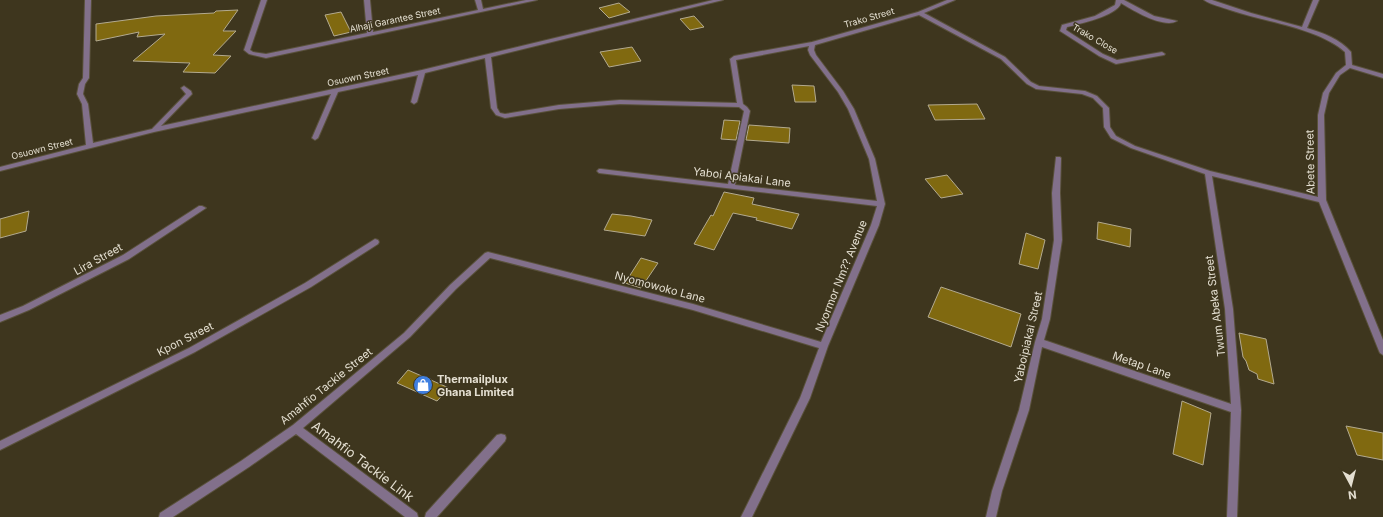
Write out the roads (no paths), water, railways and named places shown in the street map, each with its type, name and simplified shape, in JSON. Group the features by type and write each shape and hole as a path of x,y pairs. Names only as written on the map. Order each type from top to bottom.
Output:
{"street":[{"path":"88,0 86,78 82,84 80,94 85,104 90,146"},
{"name":"Alhaji Garantee Street","path":"264,0 247,50 258,55 276,54 534,0"},
{"path":"367,0 370,34"},
{"path":"478,0 481,11"},
{"name":"Osuown Street","path":"0,169 154,130 422,72 705,2 720,0"},
{"name":"Trako Street","path":"740,106 733,59 740,55 813,44 920,13 952,0"},
{"path":"1119,0 1153,18 1174,21"},
{"name":"Trako Close","path":"1119,0 1117,6 1097,16 1064,26 1063,31 1112,61 1120,62 1162,54"},
{"path":"1208,0 1263,19 1304,28 1344,48 1348,52 1349,66 1383,76"},
{"path":"1304,28 1316,0"},
{"path":"920,13 1003,58 1015,71 1034,85 1052,90 1083,92 1095,97 1106,108 1108,127 1114,137 1133,147 1208,172 1322,200"},
{"name":"Nyormor Nm?? Avenue","path":"746,517 805,398 824,346 875,225 881,204 872,159 861,131 841,92 813,55 811,50 813,44"},
{"path":"488,56 494,108 498,114 505,116 559,107 620,102 740,106 745,108 747,111 731,187"},
{"name":"Abete Street","path":"1349,66 1338,74 1326,93 1321,115 1322,200 1383,351"},
{"path":"414,102 422,72"},
{"path":"154,130 189,94 189,92 184,88"},
{"path":"315,138 335,91"},
{"name":"Yaboipiakai Street","path":"991,517 997,491 1024,410 1039,342 1046,319 1058,240 1056,193 1058,158"},
{"name":"Yaboi Apiakai Lane","path":"601,171 881,204"},
{"name":"Twum Abeka Street","path":"1208,172 1229,309 1236,410 1232,517"},
{"name":"Lira Street","path":"0,319 39,302 126,257 202,208"},
{"name":"Kpon Street","path":"0,446 192,350 308,285 375,242"},
{"name":"Nyomowoko Lane","path":"488,255 693,307 824,346"},
{"name":"Amahfio Tackie Street","path":"164,517 245,464 296,428 407,335 453,287 488,255"},
{"name":"Metap Lane","path":"1039,342 1236,410"},
{"name":"Amahfio Tackie Link","path":"296,428 413,517"},
{"path":"430,517 501,438"}],"place":[{"name":"Thermailplux Ghana Limited","path":"423,385"}]}
